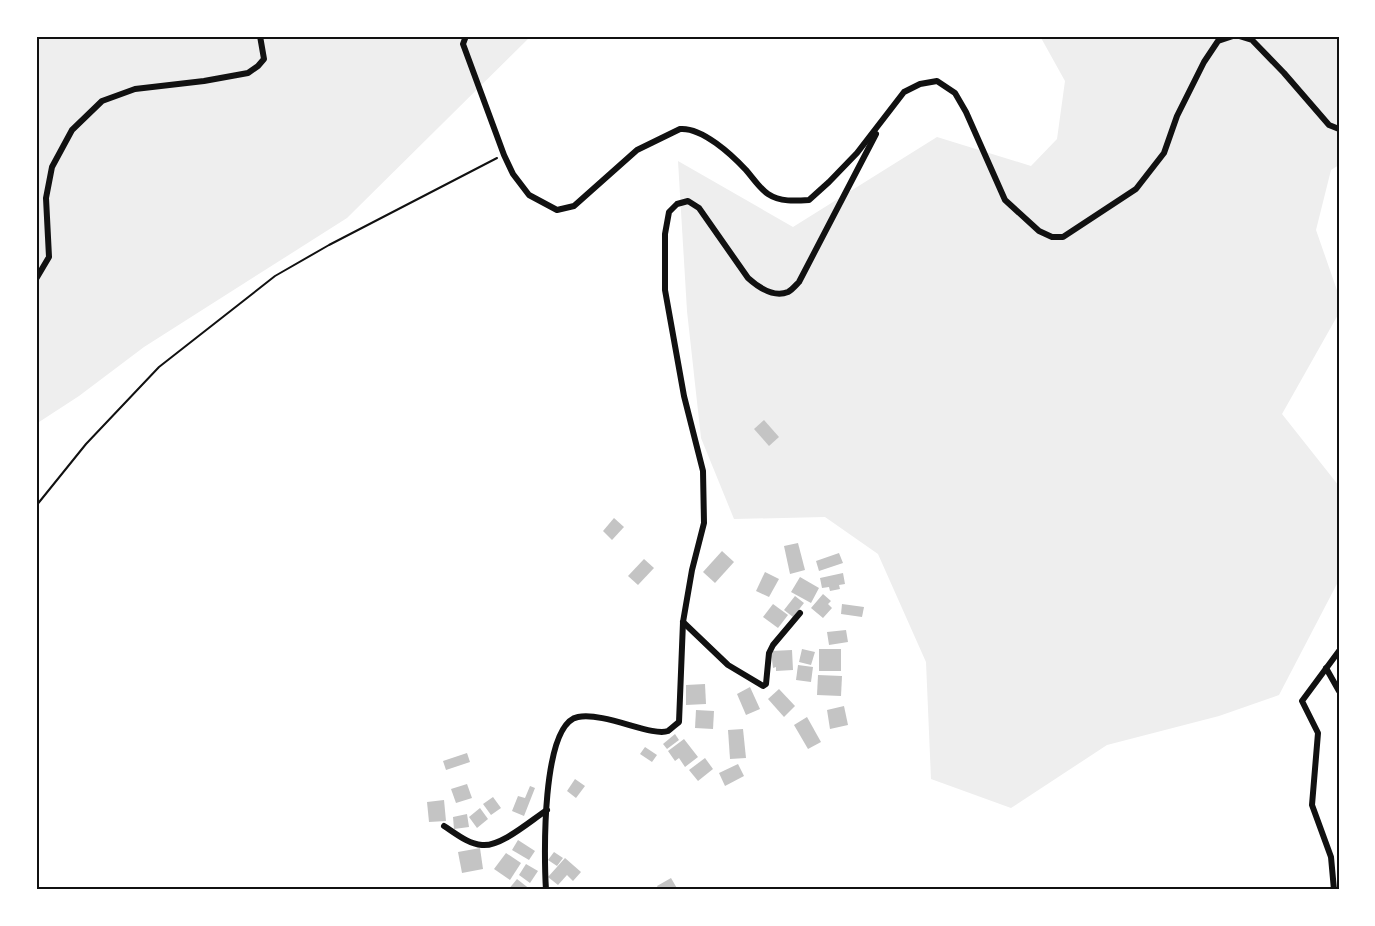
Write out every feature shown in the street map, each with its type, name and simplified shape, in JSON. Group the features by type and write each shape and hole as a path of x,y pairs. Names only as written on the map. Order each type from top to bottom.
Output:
{"street":[{"path":"36,279 49,257 46,198 52,166 72,130 102,101 135,89 248,73 264,58 260,36"},
{"path":"466,36 463,44 513,174 529,195 557,210 574,206 637,150 680,129 687,128 701,133 731,156 768,194 779,200 809,200 843,168 904,92 920,84 937,81 955,93 966,112 1005,200 1039,231 1052,237 1063,237 1137,189 1164,153 1178,116 1204,62 1218,40 1233,36"},
{"path":"1239,36 1252,40 1329,125 1339,129"},
{"path":"546,890 550,764 559,736 570,720 579,717 611,719 655,732 668,731 679,722 683,622 704,523 703,471 684,396 665,290 665,234 669,212 677,204 688,201 699,208 748,278 758,288 774,294 788,292 799,282 883,120"},
{"path":"683,622 728,665 763,686 766,684 769,653 773,645 800,613"},
{"path":"1334,890 1331,856 1312,805 1318,733 1302,701 1339,651"},
{"path":"1326,668 1339,691"},
{"path":"444,826 463,839 480,845 495,844 547,810"}],"path":[{"path":"36,506 86,444 159,367 275,276 329,245 504,155"}],"shaded area":[{"path":"36,36 531,36 347,218 144,347 79,396 36,424"},
{"path":"1040,36 1339,36 1339,165 1331,170 1316,230 1339,296 1339,313 1282,414 1339,486 1339,580 1279,695 1219,716 1107,745 1011,808 931,779 926,662 878,554 825,517 734,519 701,438 687,311 678,161 793,227 937,137 1031,166 1057,139 1065,81"}],"building":[{"path":"764,420 779,437 769,446 754,429"},
{"path":"614,518 624,527 612,540 603,531"},
{"path":"798,543 805,570 790,574 784,546"},
{"path":"722,551 734,562 715,583 703,572"},
{"path":"839,553 843,563 819,571 816,561"},
{"path":"644,559 654,568 638,585 628,576"},
{"path":"765,572 779,579 769,597 756,591"},
{"path":"843,573 845,584 839,585 840,589 830,591 829,587 822,588 820,578"},
{"path":"800,577 819,588 811,603 791,592"},
{"path":"823,594 831,601 828,604 832,608 823,618 811,608"},
{"path":"795,596 804,603 793,617 784,610"},
{"path":"773,604 788,615 778,628 763,617"},
{"path":"842,604 864,607 862,617 841,614"},
{"path":"846,630 848,642 829,645 827,632"},
{"path":"802,649 815,652 811,665 799,662"},
{"path":"819,649 841,649 841,671 819,671"},
{"path":"792,650 793,670 776,671 776,667 773,668 771,651"},
{"path":"798,665 813,667 811,682 796,680"},
{"path":"818,675 842,676 841,696 817,695"},
{"path":"705,684 706,704 686,705 686,685"},
{"path":"750,687 760,709 746,715 737,694"},
{"path":"779,689 795,706 784,717 768,699"},
{"path":"844,706 848,725 830,729 827,710"},
{"path":"696,710 714,711 713,729 695,728"},
{"path":"807,717 821,742 808,749 794,725"},
{"path":"743,729 746,758 730,759 728,730"},
{"path":"675,734 679,740 667,749 663,744"},
{"path":"684,739 698,757 685,767 679,758 675,761 668,751"},
{"path":"645,747 657,755 652,762 640,754"},
{"path":"467,753 470,762 446,770 443,761"},
{"path":"705,758 713,769 698,781 689,770"},
{"path":"738,764 744,776 725,786 719,773"},
{"path":"575,779 585,786 576,798 567,791"},
{"path":"467,784 472,798 456,803 451,789"},
{"path":"530,786 535,788 524,816 512,811 518,796 525,798"},
{"path":"493,797 501,808 491,815 483,804"},
{"path":"444,800 446,821 429,822 427,802"},
{"path":"480,808 488,819 477,828 469,817"},
{"path":"467,814 469,827 454,829 453,817"},
{"path":"518,840 535,851 529,860 512,850"},
{"path":"480,848 483,869 462,873 458,852"},
{"path":"554,852 563,858 557,866 548,860"},
{"path":"506,853 521,863 510,880 494,869"},
{"path":"565,858 581,872 573,881 567,875 558,885 548,877"},
{"path":"526,864 538,871 530,883 519,875"},
{"path":"671,878 678,890 659,890 657,886"},
{"path":"517,879 531,890 508,890"}]}
